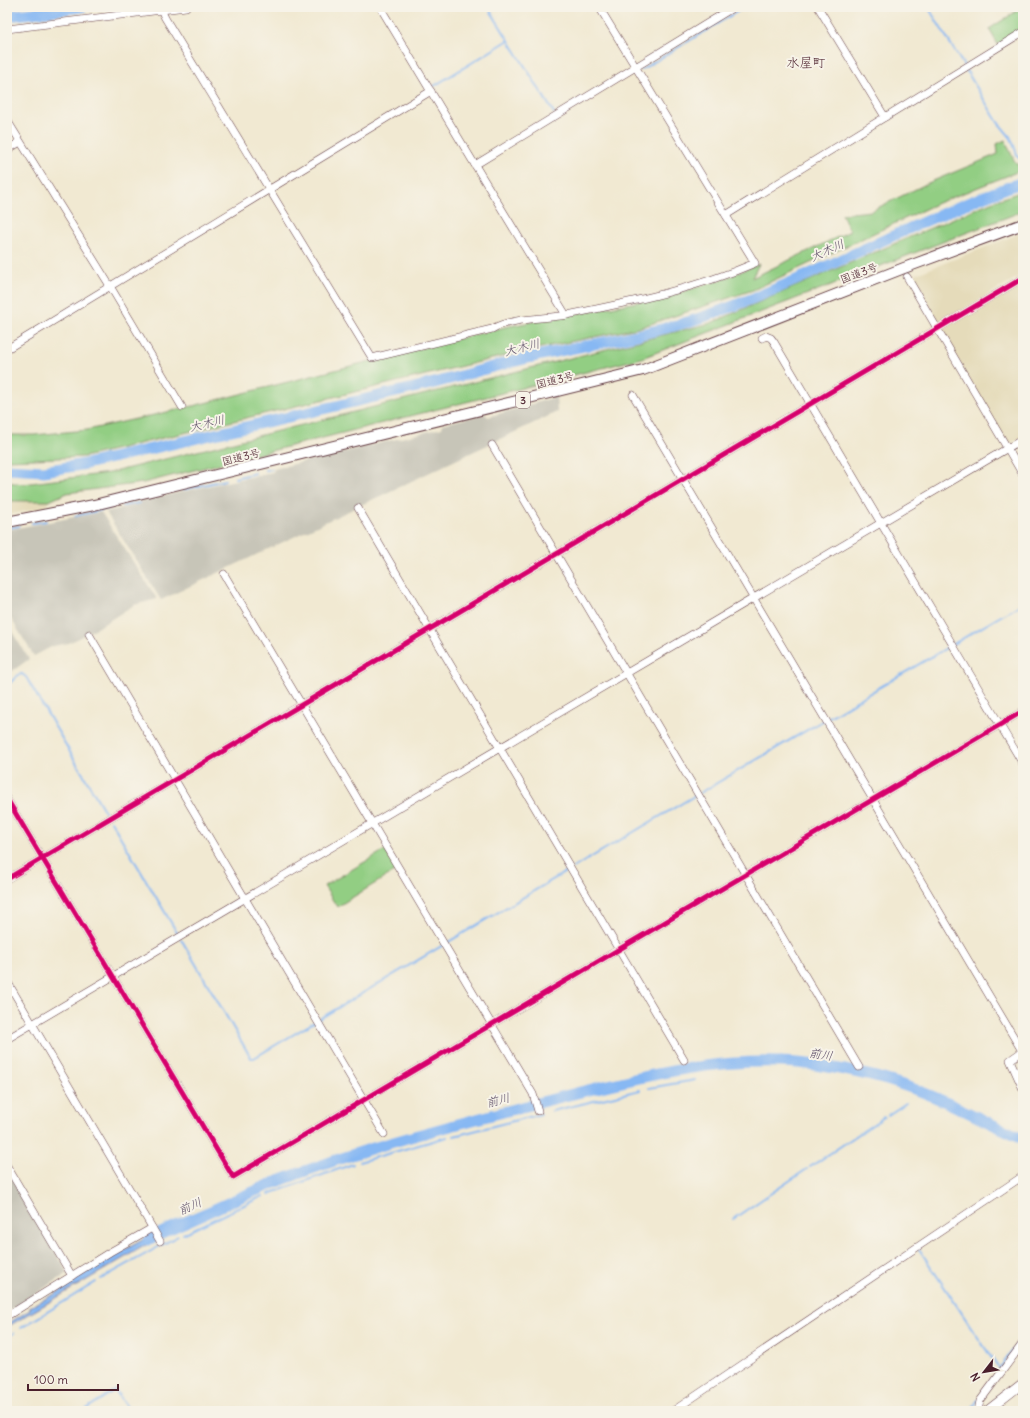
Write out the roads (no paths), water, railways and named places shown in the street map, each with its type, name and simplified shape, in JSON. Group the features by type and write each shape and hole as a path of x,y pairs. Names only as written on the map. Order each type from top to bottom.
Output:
{"highway":[{"name":"国道3号","path":"7,522 94,506 643,370 904,268 1023,224"}],"main road":[{"path":"986,1411 1023,1383"}],"street":[{"path":"7,29 186,7"},
{"path":"380,7 566,315"},
{"path":"160,9 372,358 492,329 499,325 522,320 566,315 666,294 722,278 756,264 598,7"},
{"path":"475,164 734,7"},
{"path":"818,7 885,117"},
{"path":"726,215 1023,32"},
{"path":"7,349 431,91"},
{"path":"7,120 110,286 182,407"},
{"path":"7,150 20,142"},
{"path":"907,277 1023,475"},
{"path":"7,878 1023,278"},
{"path":"762,338 766,336 771,338 774,342 1023,764"},
{"path":"633,395 1023,1051 1010,1060 1023,1089"},
{"path":"7,1039 1023,439"},
{"path":"492,444 626,674 695,788 859,1067"},
{"path":"358,508 684,1060"},
{"path":"224,574 533,1094 538,1111"},
{"path":"89,634 384,1134"},
{"path":"7,799 232,1177 1023,711"},
{"path":"7,981 160,1241"},
{"path":"7,1166 72,1276"},
{"path":"673,1411 1023,1176"},
{"path":"7,1316 153,1229"},
{"path":"978,1411 980,1401 1023,1343"}],"water":[{"path":"153,1234 156,1239 7,1327 7,1324 30,1310 30,1307 60,1291 87,1271"}],"waterway":[{"path":"7,16 82,7"},
{"path":"488,7 554,113"},
{"path":"641,70 745,7"},
{"path":"928,7 964,66"},
{"path":"434,86 509,40"},
{"path":"966,70 997,121 1011,138 1018,157 1023,162"},
{"name":"大木川","path":"7,469 44,471 86,464 422,386 522,359 672,327 733,306 775,289 939,215 1023,182"},
{"path":"265,470 272,469"},
{"path":"235,478 255,473"},
{"path":"182,490 225,480"},
{"path":"123,506 139,503"},
{"path":"75,516 110,508"},
{"path":"32,523 46,521"},
{"path":"7,528 19,526"},
{"path":"700,793 1023,603"},
{"path":"7,686 18,675 22,674 26,677 108,817"},
{"path":"573,868 696,795"},
{"path":"111,821 179,936"},
{"path":"181,939 251,1058 254,1058 569,870"},
{"name":"前川","path":"148,1240 253,1192 292,1176 372,1149 452,1125 603,1086 673,1071 709,1066 744,1062 780,1062 815,1065 856,1072 922,1092 1023,1138"},
{"path":"649,1088 695,1080"},
{"path":"552,1111 640,1090"},
{"path":"888,1115 906,1103"},
{"path":"454,1136 541,1114"},
{"path":"810,1167 884,1117"},
{"path":"359,1162 447,1137"},
{"path":"269,1194 353,1164"},
{"path":"733,1219 807,1169"},
{"path":"183,1234 263,1196"},
{"path":"101,1279 178,1236"},
{"path":"919,1249 999,1369"},
{"path":"21,1328 96,1282"},
{"path":"7,1337 14,1333"},
{"path":"1000,1368 1023,1336"},
{"path":"83,1411 115,1390 130,1411"},
{"path":"973,1407 978,1400"}],"district":[{"name":"水屋町","path":"806,62"}]}
